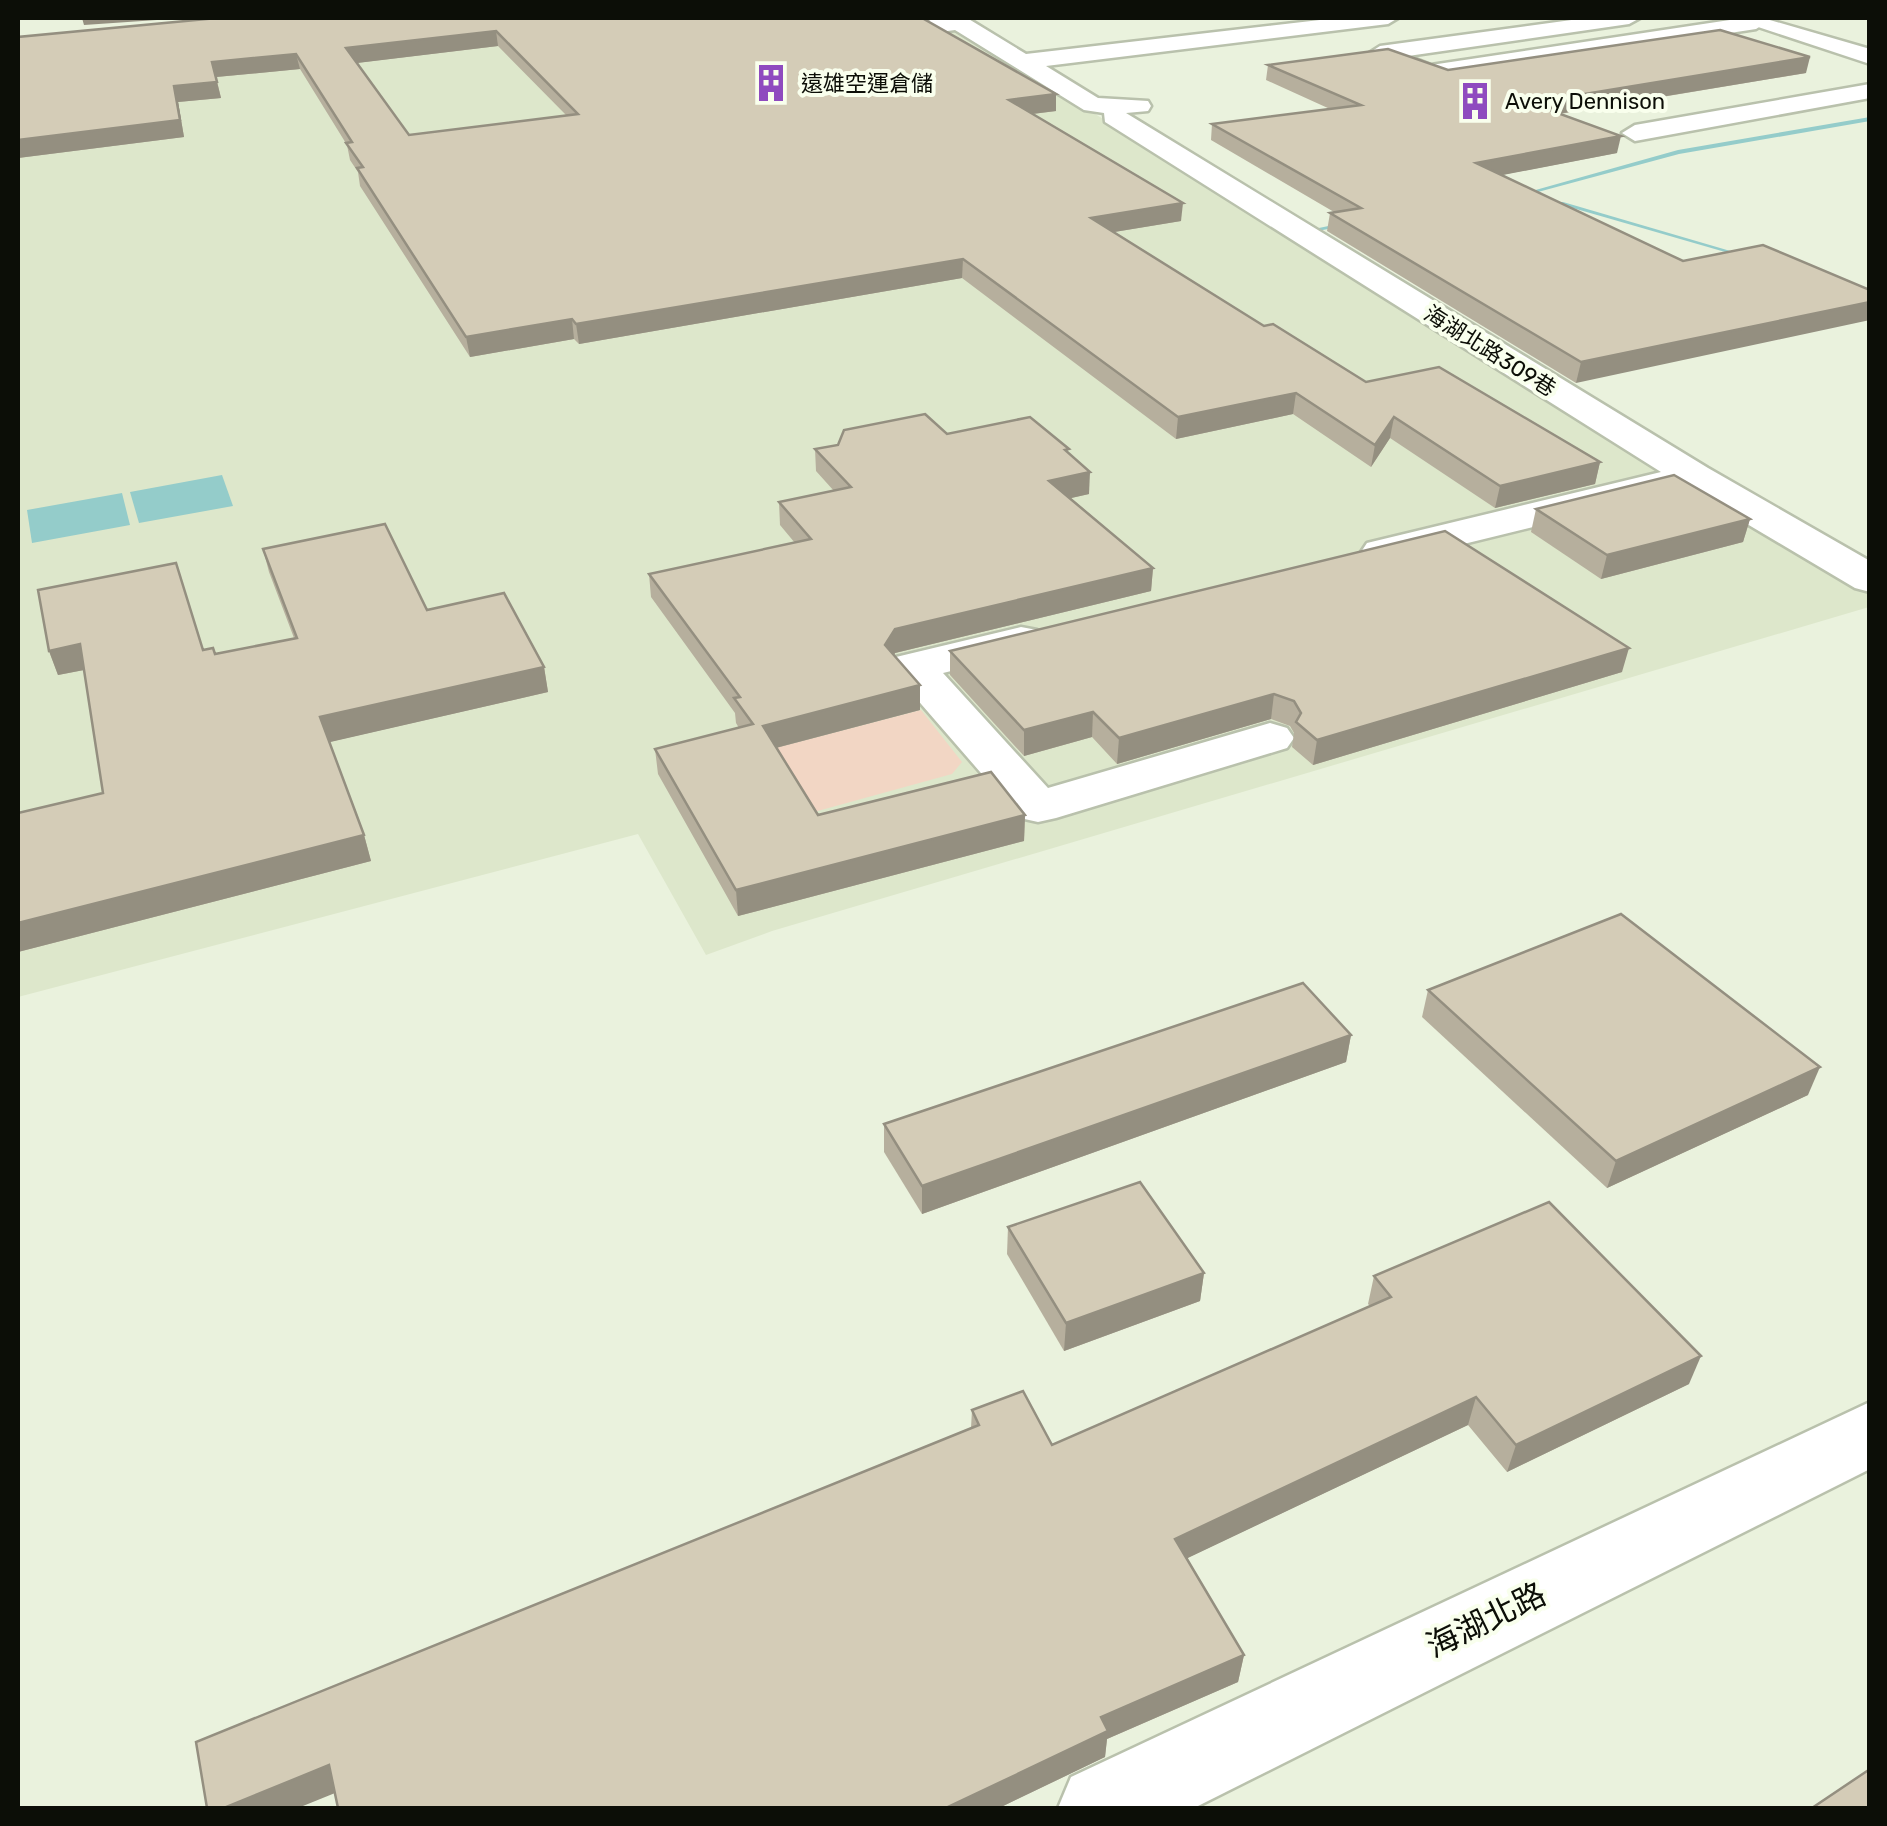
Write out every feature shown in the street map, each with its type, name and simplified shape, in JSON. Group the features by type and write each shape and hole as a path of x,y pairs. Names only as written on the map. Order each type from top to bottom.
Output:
{"street":[{"path":"932,26 959,23 1021,62 1388,18"},
{"path":"1629,18 1380,54 1429,72 1758,19 1863,61"},
{"path":"1506,35 1558,52"},
{"name":"海湖北路309巷","path":"1021,62 1094,105 1126,112 1694,476 1870,578"},
{"path":"1767,82 1822,100"},
{"path":"1706,92 1798,123"},
{"path":"1635,133 1822,100 1863,100"},
{"path":"1644,103 1698,122"},
{"path":"1609,124 1668,145"},
{"path":"1351,560 1694,476"},
{"path":"1064,630 912,667 1038,807 1270,738"},
{"name":"海湖北路","path":"1102,1808 1870,1432"}],"shaded area":[{"path":"227,18 959,18 941,19 1869,591 1869,607 772,931 706,955 638,834 18,997 18,39"},
{"path":"921,710 962,762 952,774 803,815 736,758"}],"water":[{"path":"222,475 233,506 139,523 130,492"},
{"path":"122,493 130,525 32,543 27,510"}],"building":[{"path":"217,18 922,18 1056,94 1009,100 1183,203 1091,218 1264,326 1273,324 1366,382 1439,367 1600,462 1500,486 1394,417 1375,445 1296,393 1178,417 963,259 576,324 572,319 466,337 357,168 363,167 346,143 352,142 296,54 212,62 217,82 174,86 180,120 18,140 18,37","holes":["496,31 578,114 409,135 346,48"]},
{"path":"1720,30 1810,57 1530,103 1621,136 1476,163 1683,261 1763,245 1870,290 1870,302 1581,362 1330,213 1361,208 1212,124 1361,105 1268,65 1388,49 1448,70"},
{"path":"925,414 947,434 1030,417 1090,472 1049,481 1153,568 895,629 885,645 920,685 763,726 818,815 991,772 1025,815 736,890 655,749 753,724 734,698 740,697 649,574 811,539 779,502 851,487 815,449 838,445 844,430"},
{"path":"1674,475 1750,519 1607,555 1536,509"},
{"path":"385,524 427,610 504,593 544,667 320,717 364,835 18,923 18,813 103,793 80,644 49,651 38,590 176,563 203,650 213,648 215,654 297,638 263,549"},
{"path":"1445,531 1629,648 1317,740 1296,722 1301,713 1294,701 1274,694 1119,738 1093,712 1024,730 950,651"},
{"path":"1621,914 1820,1067 1616,1161 1428,990"},
{"path":"1303,983 1351,1035 922,1186 884,1124"},
{"path":"1140,1182 1204,1273 1066,1323 1008,1227"},
{"path":"1549,1202 1701,1356 1516,1445 1476,1397 1175,1539 1244,1655 1101,1717 1108,1731 946,1808 338,1808 329,1765 224,1808 207,1808 196,1742 979,1425 972,1410 1023,1391 1052,1445 1391,1297 1374,1276"},
{"path":"1870,1769 1870,1808 1812,1808"}],"waterway":[{"path":"1521,195 1678,152 1870,119"},
{"path":"1561,203 1741,255"},
{"path":"1317,229 1343,225"}],"place":[{"name":"遠雄空運倉儲","path":"771,83"},
{"name":"Avery Dennison","path":"1475,101"}]}
